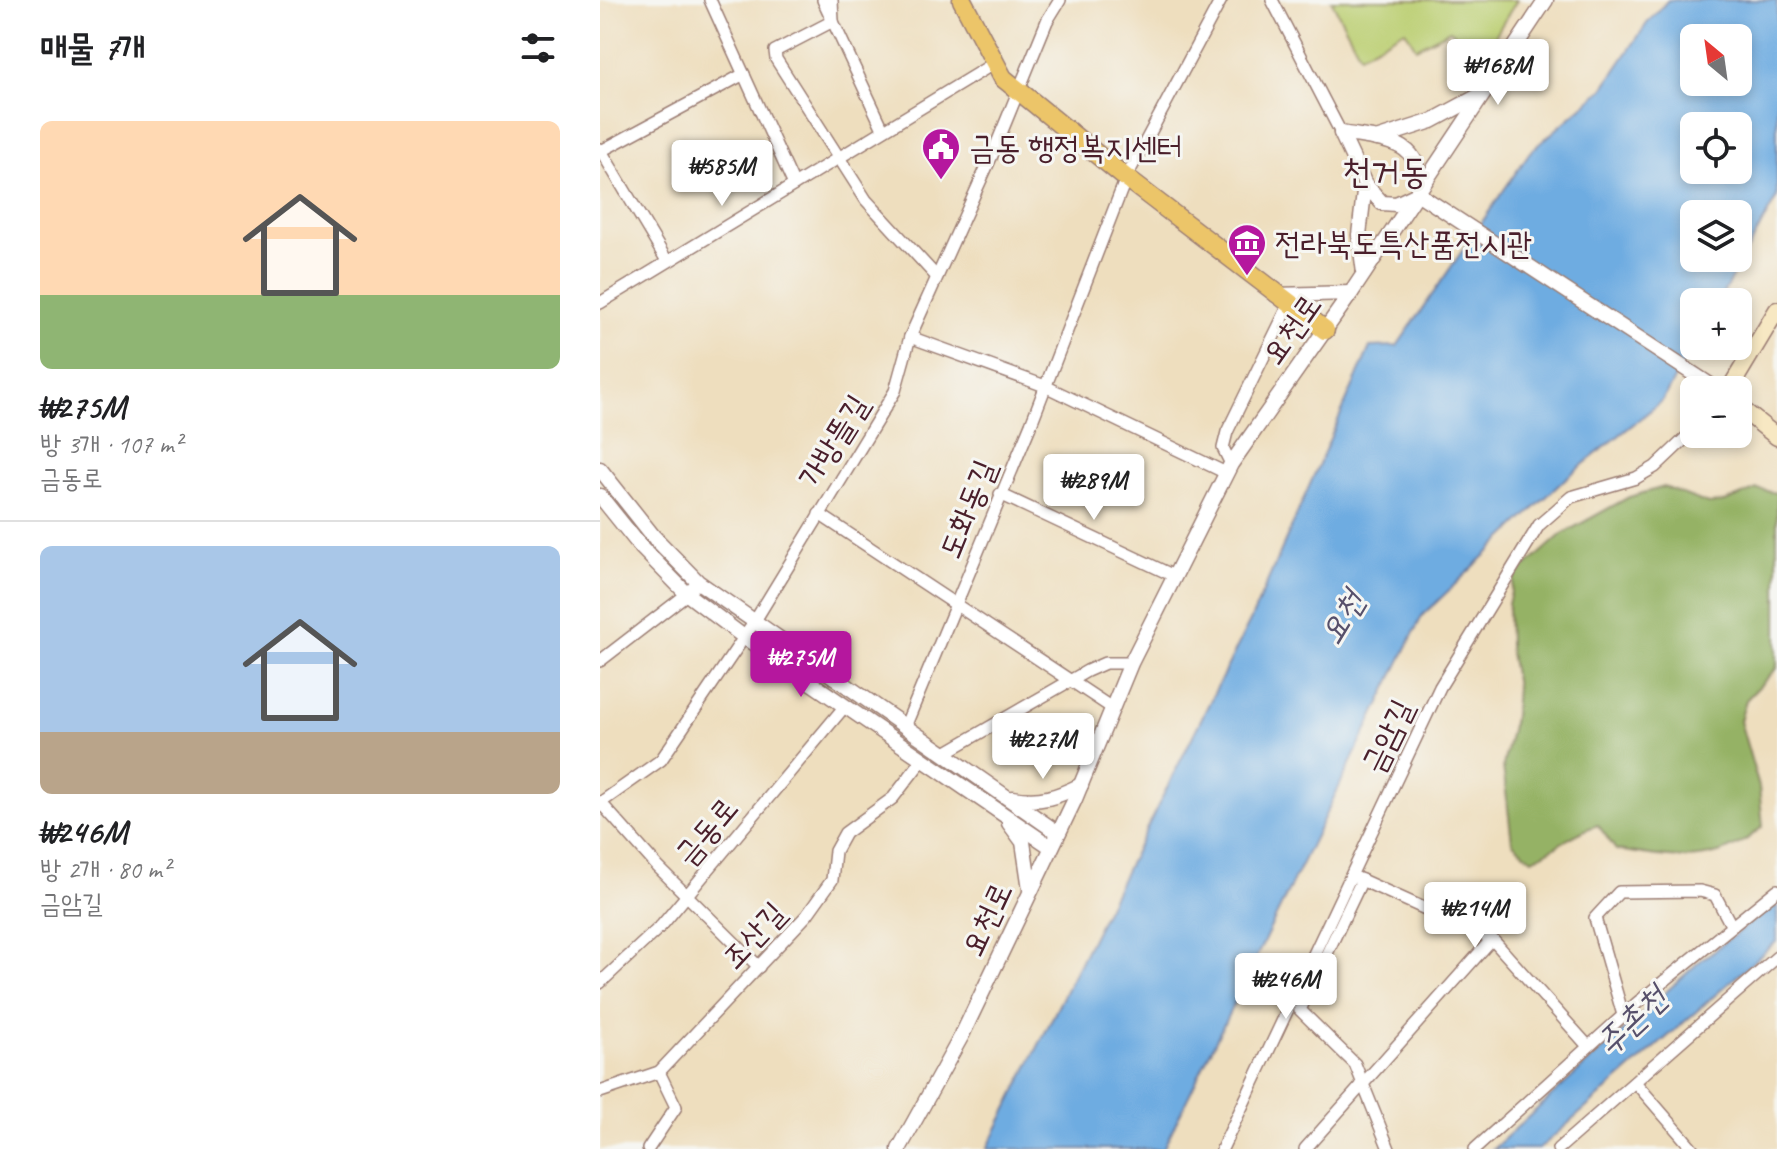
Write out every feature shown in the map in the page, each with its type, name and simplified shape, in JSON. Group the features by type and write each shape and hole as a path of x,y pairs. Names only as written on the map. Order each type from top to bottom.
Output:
{"main road":[{"path":"962,0 993,64 1018,91 1282,300 1325,330"},
{"path":"1738,376 1777,311"},
{"path":"1752,417 1777,437"}],"street":[{"path":"710,0 794,185"},
{"path":"823,0 883,129"},
{"path":"832,0 833,21"},
{"name":"가방뜰길","path":"753,624 895,391 910,337 1047,21 1060,0"},
{"name":"도화동길","path":"905,727 1045,386 1126,178 1221,0"},
{"path":"1272,0 1365,184 1382,203 1389,205 1417,193"},
{"name":"요천로","path":"899,1149 962,1035 1081,785 1131,663 1228,468 1351,293 1546,0"},
{"path":"833,21 775,51 837,158 866,200 936,276"},
{"path":"600,303 993,64"},
{"path":"667,261 600,150 744,74"},
{"path":"1376,139 1432,121 1485,92"},
{"path":"1341,133 1376,139 1406,149 1416,157 1420,174 1417,193"},
{"path":"1364,273 1359,235 1365,184"},
{"path":"1417,193 1699,376"},
{"path":"1228,468 1223,448 1227,432 1282,300 1351,293"},
{"path":"910,337 1045,386 1228,468"},
{"name":"금암길","path":"1222,1149 1349,874 1440,687 1539,525 1571,497 1636,478 1655,467 1680,443"},
{"path":"600,469 654,537 698,582 753,624 1008,797 1055,840"},
{"path":"1000,494 1174,576"},
{"path":"600,496 666,575 687,594 744,637 998,811 1055,840"},
{"name":"도화동길","path":"819,514 955,607 1112,708"},
{"path":"600,661 687,594 698,582"},
{"path":"753,624 661,760 600,802 687,896 759,967"},
{"path":"945,753 1105,663 1131,663"},
{"name":"금동로","path":"600,983 662,925 845,706"},
{"name":"조산길","path":"659,1072 807,915 832,880 835,851 845,833 893,798 923,759"},
{"path":"1008,797 1031,802 1053,798 1081,785"},
{"path":"998,811 1023,842 1030,892"},
{"path":"1349,874 1492,939 1588,1046"},
{"path":"1362,880 1300,1010 1355,1064 1389,1149"},
{"path":"1475,1149 1623,1015 1777,890"},
{"path":"1623,1015 1595,918 1612,897 1619,892 1700,891 1715,895 1731,925"},
{"path":"1305,1149 1492,939"},
{"path":"1558,1149 1777,957"},
{"path":"600,1092 659,1072 676,1107 648,1149"},
{"path":"1635,1082 1693,1149"}],"green space":[{"path":"1331,0 1517,0 1482,57 1450,30 1416,48 1405,30 1360,55"},
{"path":"1664,487 1708,504 1725,502 1757,489 1777,493 1777,668 1746,700 1740,721 1759,787 1763,826 1728,849 1694,858 1676,858 1616,850 1598,825 1532,859 1512,842 1503,766 1514,716 1516,686 1509,647 1508,604 1515,576 1562,534 1629,497"}],"water":[{"name":"요천","path":"1668,0 1777,0 1777,197 1752,241 1752,200 1680,200 1680,272 1735,272 1726,288 1680,288 1680,360 1685,360 1662,401 1565,479 1422,616 1163,1149 987,1149 1252,617 1370,347 1397,346 1530,152 1602,90 1648,22"},
{"path":"1777,903 1777,941 1539,1149 1493,1149 1700,961"}],"place":[{"name":"금동 행정복지센터","path":"941,181"},
{"name":"전라북도특산품전시관","path":"1247,277"}],"district":[{"name":"천거동","path":"1385,170"}],"water label":[{"name":"주촌천","path":"1631,1020"}]}
